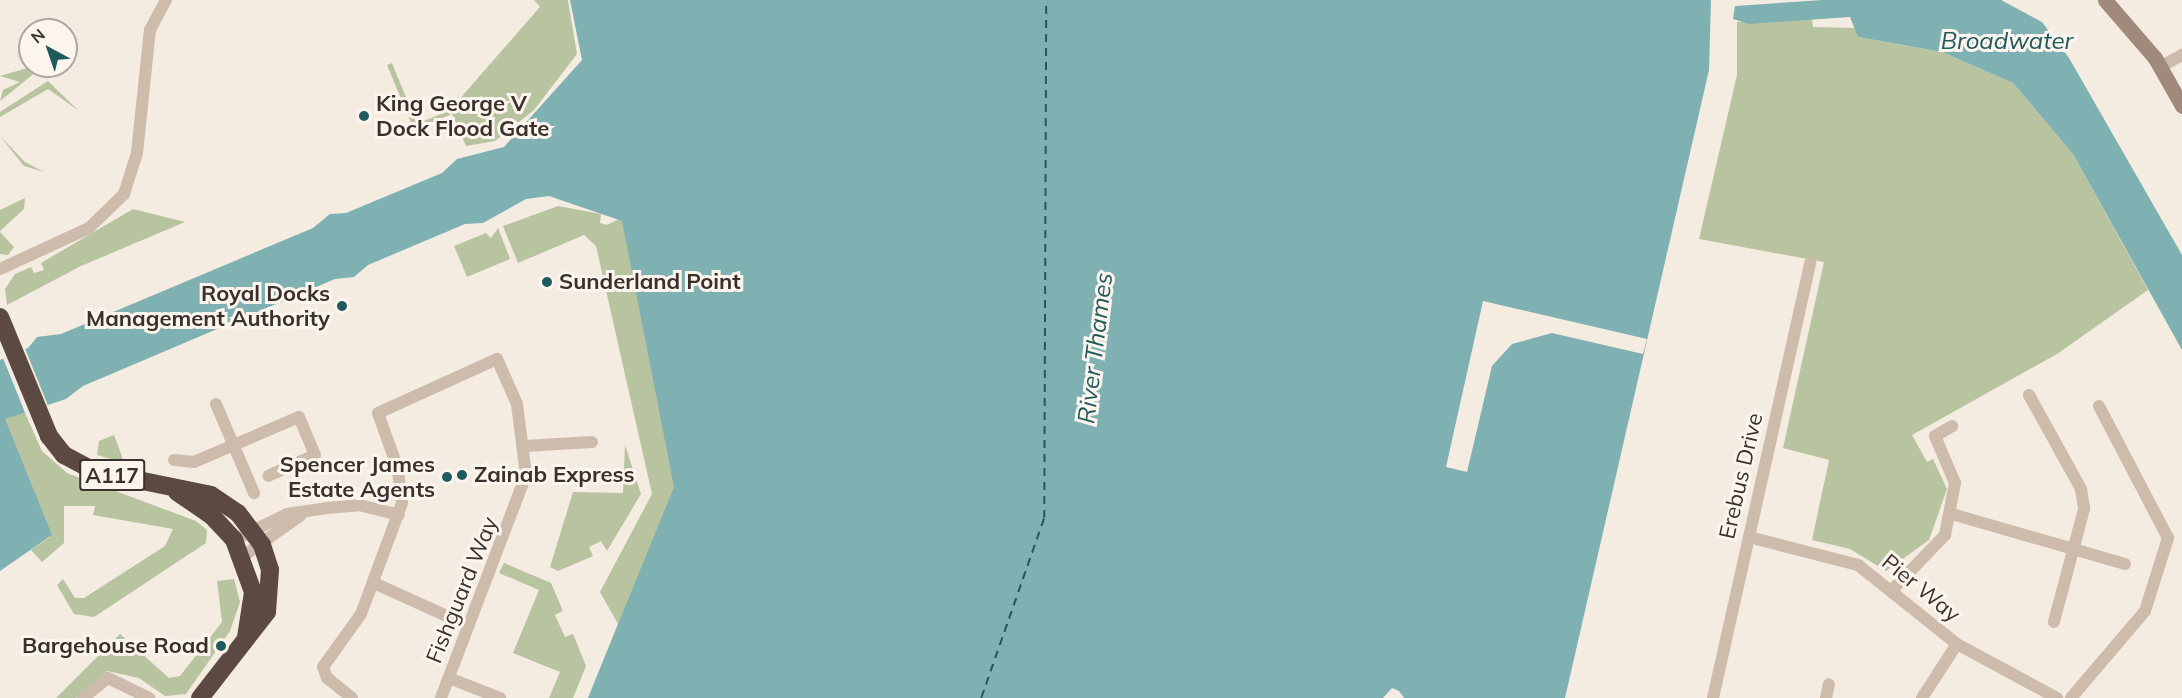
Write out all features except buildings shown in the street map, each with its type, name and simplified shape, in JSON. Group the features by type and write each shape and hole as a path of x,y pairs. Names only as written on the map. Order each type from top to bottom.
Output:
{"highway":[{"name":"A117","path":"0,317 54,445 78,465 177,492 212,516 234,540 253,592 246,638"},
{"name":"A117","path":"177,492 190,488 211,495 257,537 271,596 259,629 246,638 200,698"}],"street":[{"path":"0,269 89,228 124,194 137,153 150,30 166,0"},
{"path":"2105,0 2160,67 2182,106"},
{"path":"2160,67 2182,55"},
{"name":"Erebus Drive","path":"1713,698 1810,263"},
{"name":"Fishguard Way","path":"399,515 398,469 377,413 498,355 517,404 525,446 522,496 441,698"},
{"path":"2029,395 2081,489 2084,509 2055,622"},
{"path":"216,404 254,493"},
{"path":"2071,698 2145,612 2168,538 2099,406"},
{"path":"174,460 194,462 299,417 315,455 268,476"},
{"path":"1891,591 1936,549 1952,514 1955,483 1935,436 1952,426"},
{"path":"525,446 592,442"},
{"path":"242,557 257,537 287,514 300,515 359,505 399,515 360,614 323,667 327,678 352,698"},
{"path":"1952,514 2125,564"},
{"path":"234,540 257,537 300,515"},
{"name":"Pier Way","path":"1749,537 1848,560 1957,644 2057,698"},
{"path":"374,583 469,626"},
{"path":"1922,698 1957,644"},
{"path":"83,698 108,678 149,698"},
{"path":"449,678 500,698"},
{"path":"1826,698 1829,684"}],"green space":[{"path":"534,0 568,0 577,54 534,110 495,141 466,146 452,114 414,130 387,65 392,63 417,124 450,110 540,7"},
{"path":"1812,18 1813,27 1857,28 1858,37 1942,52 2013,83 2073,154 2148,290 2057,354 1912,435 1927,462 1933,459 1947,489 1929,540 1886,571 1850,549 1812,540 1829,460 1783,448 1824,262 1699,239 1737,75 1737,22"},
{"path":"18,71 18,78 29,78 0,101 3,90 20,82 0,76"},
{"path":"48,81 79,111 48,89 0,117 0,112"},
{"path":"0,136 25,162 44,172 24,166"},
{"path":"25,198 24,209 0,231 0,210"},
{"path":"558,206 601,214 600,223 607,225 619,219 616,215 750,331 588,698 618,624 600,592 652,494 596,246 584,235 518,263 503,226"},
{"path":"133,209 185,222 81,266 7,305 5,289 15,274 31,267 34,273 44,270 41,263"},
{"path":"498,228 510,259 467,277 454,246 486,233 491,238"},
{"path":"0,232 14,247 8,255 0,254"},
{"path":"24,411 42,451 67,473 196,521 207,530 206,543 94,617 74,614 57,585 63,579 75,598 84,598 165,546 173,529 93,515 95,506 64,506 64,543 42,562 31,550 50,537 49,531 4,425 5,419"},
{"path":"114,435 124,462 143,468 97,455 99,441"},
{"path":"625,445 641,494 607,551 601,541 589,547 593,556 558,571 550,567 573,492 623,493"},
{"path":"504,563 551,583 563,611 555,615 565,637 573,634 586,666 573,698 549,698 560,672 513,653 539,590 499,573"},
{"path":"234,579 240,602 230,631 186,694 165,696 139,678 107,671 76,698 56,698 120,634 169,678 180,676 222,622 217,581"}],"water":[{"name":"River Thames","path":"570,0 1711,0 1709,70 1565,698 588,698 674,487 622,221 549,196 526,199 483,223 465,224 368,265 354,277 335,279 83,386 66,399 5,419 52,535 0,571 0,360 28,348 37,337 61,334 313,228 330,214 346,213 442,173 457,159 504,147 582,60"},
{"name":"Broadwater","path":"1823,0 2001,0 2042,22 2069,58 2182,255 2182,350 2073,154 2013,83 1942,52 1858,37 1850,17 1749,24 1733,19 1735,6"}],"pier":[{"path":"1483,301 1647,339 1643,354 1552,333 1512,344 1492,366 1467,472 1446,467"},
{"path":"24,346 48,404 25,413 2,355"},
{"path":"1392,688 1399,691 1404,698 1383,698"}],"ferry route":[{"path":"981,698 1044,518 1046,0"}],"place":[{"name":"King George V Dock Flood Gate","path":"364,116"},
{"name":"Sunderland Point","path":"547,282"},
{"name":"Royal Docks Management Authority","path":"342,306"},
{"name":"Zainab Express","path":"462,475"},
{"name":"Spencer James Estate Agents","path":"447,477"},
{"name":"Bargehouse Road","path":"221,646"}]}
